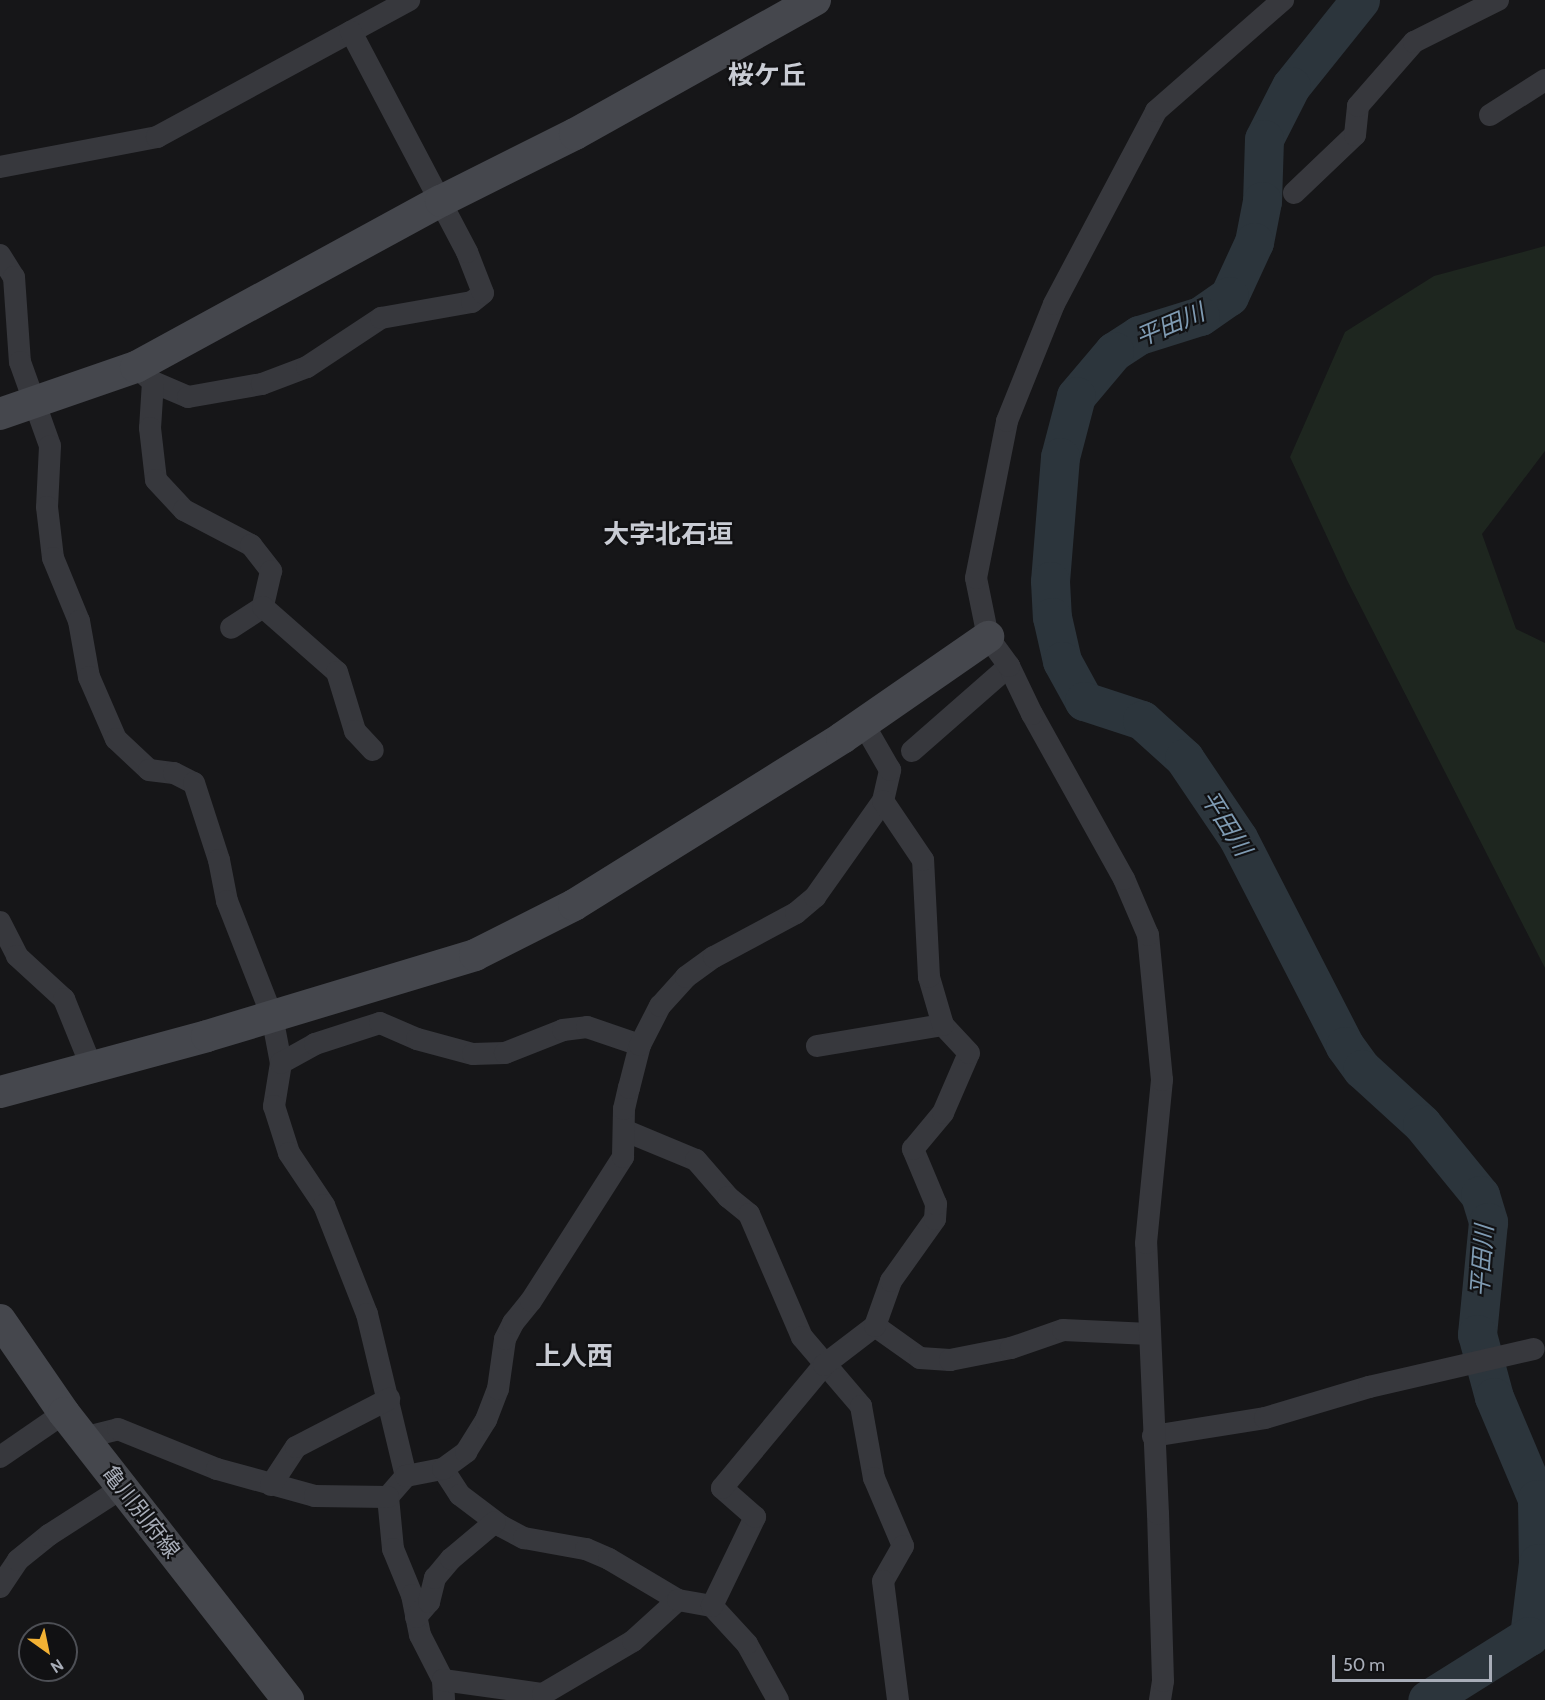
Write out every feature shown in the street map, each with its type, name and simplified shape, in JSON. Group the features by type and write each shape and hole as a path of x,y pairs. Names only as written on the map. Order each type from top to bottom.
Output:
{"street":[{"path":"0,167 157,137 409,0"},
{"path":"0,414 144,374 441,201 575,134 815,0"},
{"path":"1160,1700 1163,1681 1146,1243 1162,1080 1148,935 1124,879 1032,714 1009,666 988,637 976,578 986,514 1007,421 1054,304 1156,111 1282,0"},
{"path":"1294,193 1355,135 1358,106 1414,42 1497,0"},
{"path":"144,374 188,397 262,384 307,367 381,318 472,302 483,293 441,201 351,32"},
{"path":"1490,115 1545,80"},
{"path":"0,255 14,277 20,362 50,446 47,507 53,558 79,621 89,677 116,739 149,770 174,773 194,783 219,860 227,900 272,1016 281,1063 274,1106 289,1153 324,1205 347,1258 370,1325 406,1476"},
{"path":"144,374 156,480 184,510 251,545 271,571 263,607 231,628"},
{"path":"263,607 338,672 355,730 373,750"},
{"path":"0,1092 403,980 486,950 574,905 863,723 988,637"},
{"path":"912,751 1009,666"},
{"path":"678,1600 633,1641 543,1694 444,1690 420,1635 393,1549 388,1497 406,1476 443,1469 466,1452 486,1420 498,1389 505,1339 513,1323 531,1301 623,1157 626,1131 624,1109 640,1045 660,1006 686,977 714,957 796,913 815,897 883,801 890,770 863,723"},
{"path":"712,1606 755,1517 722,1488 824,1365 875,1326 891,1281 935,1219 936,1204 913,1149 943,1113 969,1053 943,1025 929,977 923,860 883,801"},
{"path":"0,922 17,956 64,999 92,1068"},
{"path":"281,1063 315,1044 380,1023 417,1039 473,1054 505,1053 563,1030 587,1027 640,1045"},
{"path":"817,1046 943,1025"},
{"path":"626,1131 696,1160 728,1197 749,1214 763,1240 791,1317 824,1365 861,1406 874,1478 903,1546 883,1581 897,1700"},
{"name":"亀川別府線","path":"0,1320 64,1413 288,1700"},
{"path":"875,1326 921,1358 950,1360 1011,1348 1064,1330 1150,1334"},
{"path":"1153,1436 1265,1418 1369,1387 1534,1349"},
{"path":"271,1485 296,1447 389,1399"},
{"path":"0,1457 64,1413"},
{"path":"83,1437 118,1429 217,1469 271,1485 315,1496 388,1497"},
{"path":"443,1469 460,1495 495,1522 524,1538 586,1549 609,1559 678,1600 712,1606 747,1644 778,1700"},
{"path":"0,1587 18,1560 49,1534 122,1488"},
{"path":"416,1617 429,1602 435,1578 445,1565 495,1522"}],"shaded area":[{"path":"1545,246 1545,451 1482,534 1516,629 1545,643 1545,968 1347,580 1290,457 1345,332 1434,276"}],"waterway":[{"name":"平田川","path":"1360,0 1291,86 1264,139 1262,201 1254,242 1229,296 1200,316 1139,335 1114,351 1076,396 1060,457 1050,581 1052,617 1062,661 1084,701 1142,720 1184,758 1238,838 1345,1046 1362,1069 1422,1124 1480,1195 1488,1222 1477,1334 1494,1397 1537,1499 1538,1563 1529,1636 1427,1700"}],"district":[{"name":"桜ケ丘","path":"767,76"},
{"name":"大字北石垣","path":"668,535"},
{"name":"上人西","path":"574,1357"}]}
